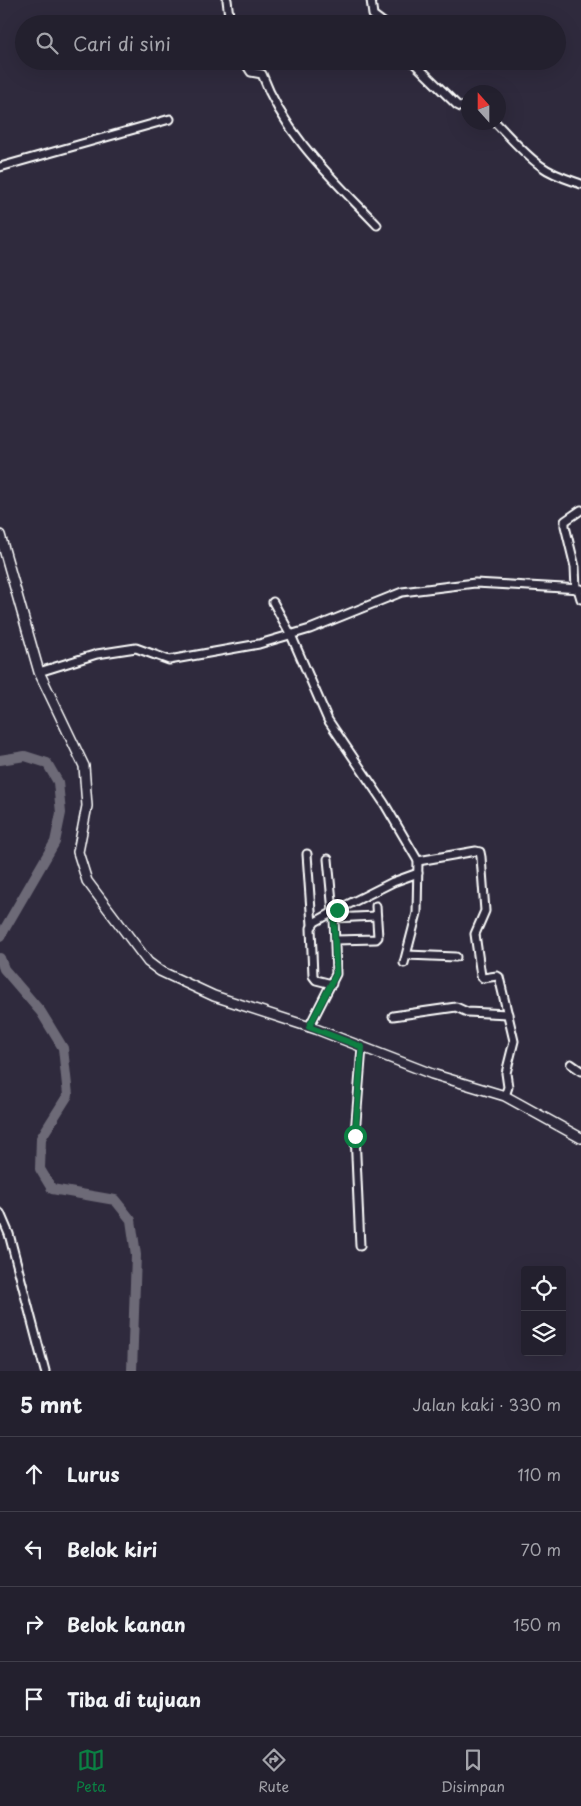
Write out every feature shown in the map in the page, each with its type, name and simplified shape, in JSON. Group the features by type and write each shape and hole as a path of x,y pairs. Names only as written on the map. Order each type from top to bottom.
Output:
{"street":[{"path":"227,0 229,15"},
{"path":"371,0 372,15"},
{"path":"250,70 251,72 262,74 269,92 289,128 308,153 377,225"},
{"path":"421,70 461,107"},
{"path":"0,167 170,119"},
{"path":"503,130 542,167 581,184"},
{"path":"581,510 565,521 564,526 581,599"},
{"path":"0,535 39,672 84,766 87,806 78,852 87,881 148,962 160,970 214,996 309,1027 432,1074 505,1096 580,1136"},
{"path":"39,672 76,660 117,650 136,648 169,660 259,644 291,635 402,592 475,583 578,589"},
{"path":"273,602 291,635 328,720 384,803 418,861 417,913 404,963"},
{"path":"418,861 476,851 480,852 485,911 475,934 481,976 484,978 499,977 514,1041 506,1073 508,1087 505,1096"},
{"path":"307,854 312,925 313,976 316,980 332,984"},
{"path":"309,1027 332,984 336,971 335,913 328,860"},
{"path":"312,925 393,882 418,873"},
{"path":"335,940 376,940 378,937 376,906"},
{"path":"335,913 376,916"},
{"path":"407,955 456,957"},
{"path":"393,1016 456,1007 467,1012 508,1014"},
{"path":"360,1246 355,1134 362,1047"},
{"path":"571,1064 581,1071"},
{"path":"0,1213 9,1234 46,1371"}],"waterway":[{"path":"0,760 25,756 47,763 58,782 61,813 55,842 0,937"},
{"path":"0,958 4,969 41,1012 63,1048 68,1095 41,1138 40,1169 52,1189 115,1200 131,1220 136,1255 132,1371"}],"route":[{"path":"337,910 334,918 336,974 309,1027 362,1047 355,1136"}]}
